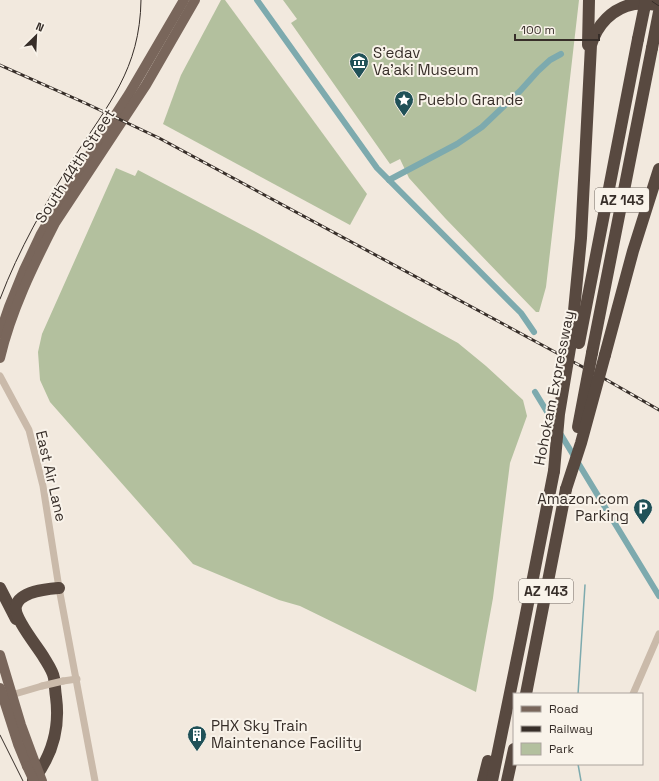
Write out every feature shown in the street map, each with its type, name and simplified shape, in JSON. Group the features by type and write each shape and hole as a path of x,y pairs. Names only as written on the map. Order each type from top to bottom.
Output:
{"highway":[{"path":"575,343 589,59 589,0"},
{"path":"589,59 594,35 604,20 612,13 634,4 653,6"},
{"name":"Hohokam Expressway","path":"492,781 554,471 575,343 638,39 653,6"},
{"name":"Hohokam Expressway","path":"526,693 652,48 653,6"},
{"path":"566,489 581,443 633,251 659,169"},
{"path":"0,588 17,622 47,669 56,696"},
{"path":"33,781 46,761 54,740 57,717 56,696 54,677 50,668 18,617 16,604 23,597 36,592 59,588"},
{"path":"483,781 506,685 521,639"},
{"path":"507,781 513,754"}],"main road":[{"name":"South 44th Street","path":"0,333 24,270 41,234 63,196 129,94 184,0"},
{"name":"South 44th Street","path":"0,358 18,302 55,223 146,85 195,0"},
{"path":"0,655 5,694 31,764 42,781"},
{"path":"31,764 33,781"}],"street":[{"name":"East Air Lane","path":"0,376 29,430 43,486 59,588 95,781"},
{"path":"633,693 659,634"},
{"path":"5,694 77,679"}],"green space":[{"path":"221,0 225,0 367,194 350,225 163,124 181,75"},
{"name":"S'edav Va'aki Museum","path":"283,0 579,0 546,287 539,312 536,312 445,218 409,178 400,159 390,164 291,23 297,19"},
{"path":"116,168 135,176 138,170 256,232 458,343 523,400 527,416 510,463 493,598 476,692 300,606 279,600 193,564 50,402 40,380 38,352 42,334"}],"waterway":[{"path":"257,0 377,168 521,313 534,332"},
{"path":"389,180 457,144 482,127 520,91 538,71 550,60 561,54"},
{"path":"535,392 659,596"},
{"path":"578,693 585,585"},
{"path":"578,765 581,781"}],"tram line":[{"path":"0,299 15,262 43,210 73,159 110,103 120,85 135,47 141,0"},
{"path":"650,0 659,6"},
{"path":"0,735 23,781"}],"railway":[{"path":"0,65 159,138 605,379 659,410"}],"place":[{"name":"S'edav Va'aki Museum","path":"359,79"},
{"name":"Pueblo Grande","path":"404,117"},
{"name":"Amazon.com Parking","path":"643,525"},
{"name":"PHX Sky Train Maintenance Facility","path":"197,752"}]}
